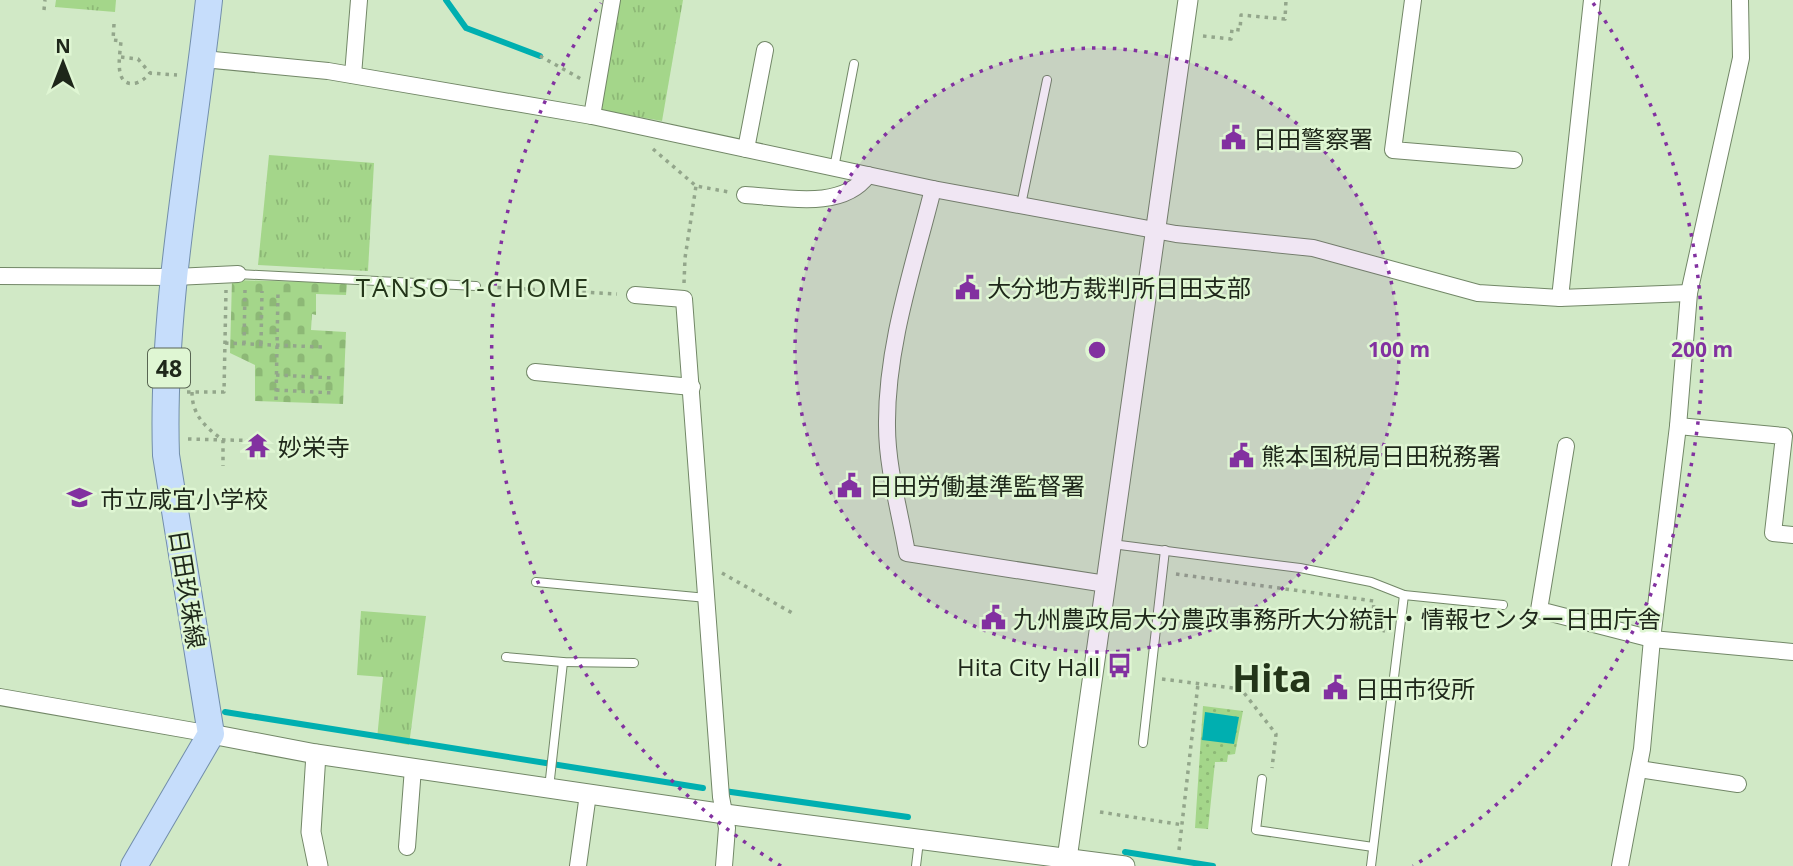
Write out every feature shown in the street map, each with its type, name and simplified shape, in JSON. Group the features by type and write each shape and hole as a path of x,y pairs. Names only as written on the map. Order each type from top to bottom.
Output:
{"main road":[{"name":"日田玖珠線","path":"209,0 175,277 180,392 165,438 211,734"},
{"path":"134,866 211,734"}],"street":[{"path":"353,75 359,0"},
{"path":"592,116 612,0"},
{"path":"1067,862 1188,0"},
{"path":"1413,0 1393,150 1514,160"},
{"path":"1560,298 1592,0"},
{"path":"1620,866 1639,769 1678,426 1689,293 1741,58 1740,0"},
{"path":"746,149 765,50"},
{"path":"201,68 353,75 592,116 933,189 1155,230 1313,248 1478,293 1560,298 1689,293"},
{"path":"745,195 823,198 856,189 868,175"},
{"path":"933,189 896,343 887,415 889,452 907,554 1106,584"},
{"path":"0,276 175,277 232,274"},
{"path":"635,295 684,299 725,814 724,866"},
{"path":"535,372 692,387"},
{"path":"1678,426 1784,436 1773,533 1793,535"},
{"path":"1566,446 1539,610 1652,639 1793,652"},
{"path":"0,697 316,754 1067,862 1125,866"},
{"path":"316,754 311,832 318,866"},
{"path":"407,847 413,768"},
{"path":"1639,769 1738,784"},
{"path":"578,866 588,794"}],"lane":[{"path":"834,167 854,64"},
{"path":"1021,205 1047,80"},
{"path":"232,274 476,286"},
{"path":"1112,544 1300,568 1371,582 1404,595 1503,605"},
{"path":"1143,743 1165,550"},
{"path":"536,582 707,598"},
{"path":"1371,866 1404,595"},
{"path":"506,657 563,662 634,663"},
{"path":"550,788 563,662"},
{"path":"1266,777 1256,830 1373,848"},
{"path":"916,866 920,839"}],"path":[{"path":"44,10 45,0"},
{"path":"1203,36 1231,39 1232,29 1241,30 1241,15 1285,19 1286,0"},
{"path":"114,24 113,40 121,41 119,74 128,84 139,82 150,73 201,68"},
{"path":"540,56 580,77 596,92"},
{"path":"120,57 138,59 150,73"},
{"path":"624,123 696,186 745,195"},
{"path":"684,299 685,258 696,186"},
{"path":"180,392 224,392 225,343 232,274"},
{"path":"476,286 635,295"},
{"path":"243,344 245,290"},
{"path":"261,291 261,344"},
{"path":"276,400 278,292"},
{"path":"225,343 322,347"},
{"path":"276,375 334,378"},
{"path":"276,390 334,393"},
{"path":"180,392 197,417 223,440 223,466"},
{"path":"165,438 268,441"},
{"path":"1176,551 1173,573 1374,601 1372,628"},
{"path":"705,564 794,614"},
{"path":"1160,678 1241,689 1276,734 1266,777"},
{"path":"1179,850 1198,684"},
{"path":"1100,812 1183,825"}],"green space":[{"path":"56,0 116,0 115,12 55,7"},
{"path":"619,0 683,0 662,121 600,110"},
{"path":"269,155 374,163 368,271 258,265"},
{"path":"232,280 347,283 346,295 316,294 316,315 312,314 311,330 346,332 343,404 255,401 255,365 230,353"},
{"path":"361,611 426,616 409,745 377,739 383,677 357,675"},
{"path":"1203,706 1243,711 1235,754 1228,755 1227,762 1215,762 1208,829 1195,828"}],"water":[{"path":"1205,712 1239,717 1234,744 1202,740"}],"waterway":[{"path":"446,0 466,28 540,56"},
{"path":"225,712 703,788"},
{"path":"724,791 908,817"},
{"path":"1125,852 1213,866"}],"place":[{"name":"日田警察署","path":"1233,138"},
{"name":"大分地方裁判所日田支部","path":"967,287"},
{"name":"妙栄寺","path":"258,446"},
{"name":"熊本国税局日田税務署","path":"1241,455"},
{"name":"日田労働基準監督署","path":"849,485"},
{"name":"市立咸宜小学校","path":"80,498"},
{"name":"九州農政局大分農政事務所大分統計・情報センター日田庁舎","path":"993,618"},
{"name":"Hita City Hall","path":"1120,666"},
{"name":"日田市役所","path":"1335,688"}],"district":[{"name":"TANSO 1-CHOME","path":"473,287"},
{"name":"Hita","path":"1272,677"}]}
